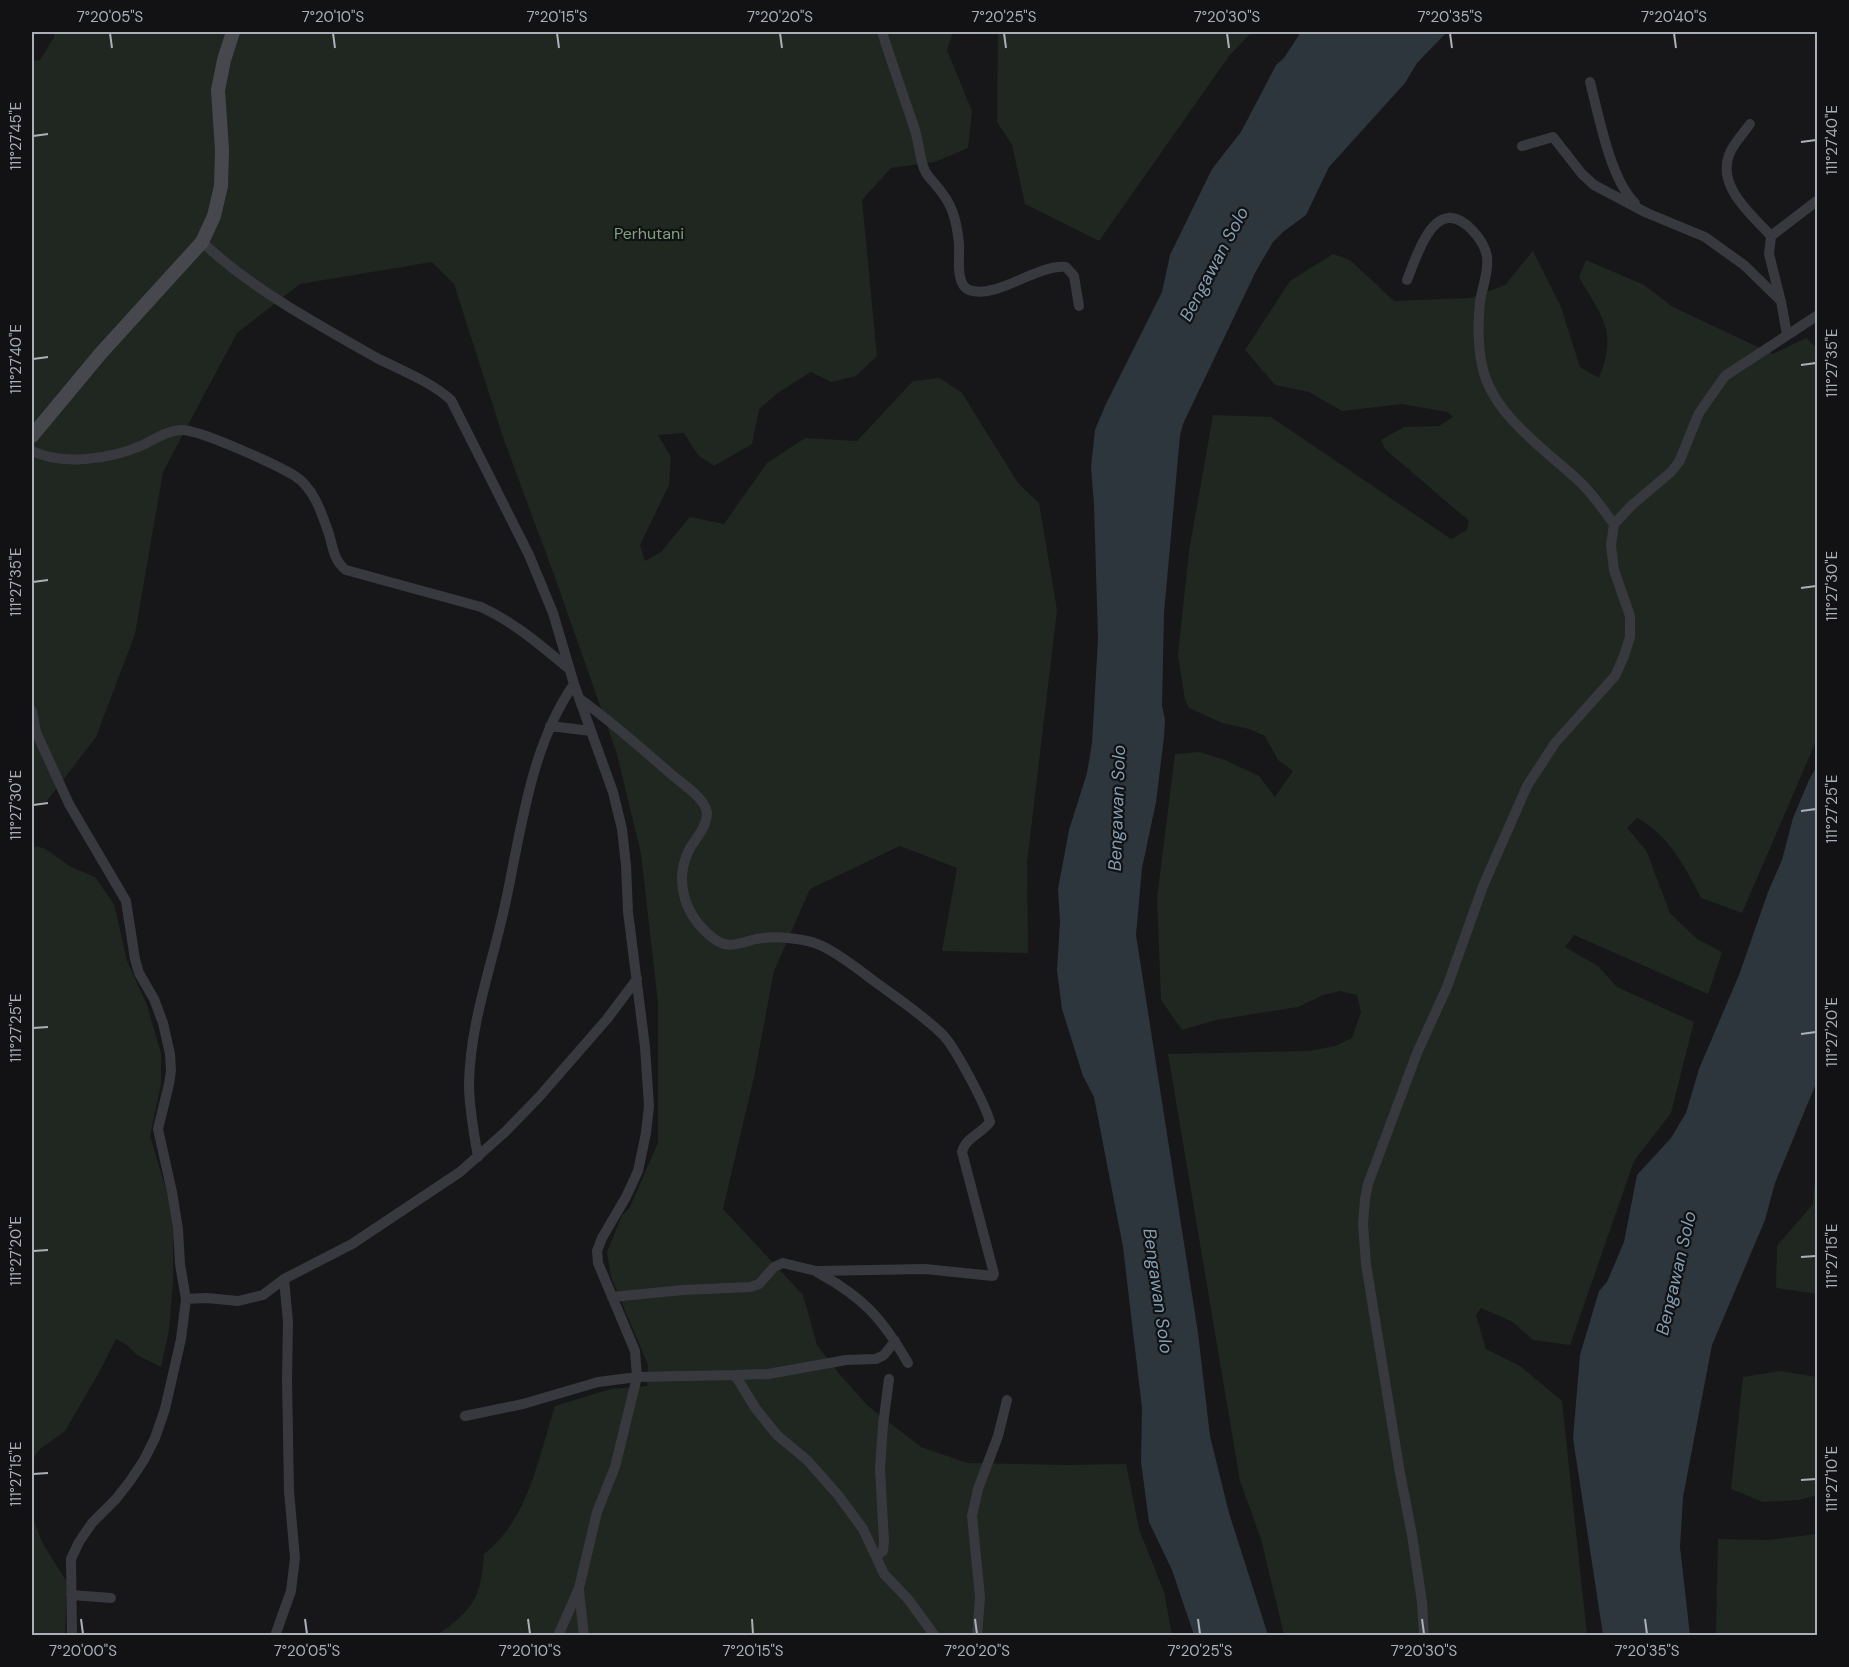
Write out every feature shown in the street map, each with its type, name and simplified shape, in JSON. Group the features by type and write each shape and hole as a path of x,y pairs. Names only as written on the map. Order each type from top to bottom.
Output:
{"street":[{"path":"32,436 101,353 202,242 214,216 221,186 222,150 218,90 232,32"},
{"path":"882,32 915,129 926,171 948,201 954,214 960,270 965,287 971,291 989,290 1045,270 1066,267 1074,276 1079,306"},
{"path":"1590,82 1621,185 1647,213"},
{"path":"1750,123 1731,152 1727,161 1726,173 1739,201 1771,236"},
{"path":"1522,146 1553,137 1587,180 1647,213 1713,241 1744,265 1781,301"},
{"path":"1787,335 1769,255 1771,236 1818,200"},
{"path":"1407,280 1435,224 1449,218 1458,219 1482,243 1487,260 1479,310 1482,364 1489,387 1521,429 1582,484 1614,524"},
{"path":"202,242 241,275 296,311 437,389 451,400 530,555 553,613 574,684 614,792 622,829 626,865 628,912 645,1047 648,1106 646,1133 638,1171 597,1251 598,1263 635,1351 637,1377 615,1467 597,1512 579,1588 558,1635"},
{"path":"1424,1635 1422,1602 1412,1535 1366,1264 1363,1224 1365,1199 1417,1053 1447,987 1483,886 1527,786 1555,743 1615,676 1624,656 1630,637 1630,616 1614,570 1611,545 1614,524 1632,505 1671,472 1678,462 1696,419 1721,380 1787,335 1816,319"},
{"path":"32,450 51,458 81,460 124,451 173,432 187,430 202,435 278,468 303,482 318,505 336,560 346,570 481,607 521,630 569,668"},
{"path":"478,1157 470,1109 469,1084 479,1006 505,906 517,841 550,726 561,702 574,684"},
{"path":"579,698 654,759 705,807 706,820 689,851 682,874 683,895 700,926 716,941 729,946 756,939 795,939 817,943 837,954 903,1002 942,1035 971,1082 990,1120 987,1126 967,1142 962,1152 984,1231 993,1276 925,1269 816,1271 780,1264 774,1267 759,1284 750,1287 683,1290 612,1297"},
{"path":"32,711 39,740 69,804 126,901 135,959 163,1023 170,1054 171,1071 158,1131 172,1192 186,1299 181,1339 165,1410 155,1438 130,1481 92,1523 71,1559 72,1635"},
{"path":"550,726 591,731"},
{"path":"186,1299 206,1298 230,1301 246,1300 263,1295 284,1279 352,1244 460,1172 539,1097 607,1019 637,979"},
{"path":"816,1271 859,1298 881,1320 908,1363"},
{"path":"275,1635 291,1591 295,1558 289,1491 288,1322 284,1279"},
{"path":"465,1416 523,1404 588,1384 637,1377 768,1374 846,1360 876,1359 884,1354 895,1341"},
{"path":"735,1375 756,1409 777,1435 807,1460 838,1495 863,1529 884,1574 908,1599 935,1635"},
{"path":"876,1557 883,1551 884,1541 880,1469 889,1379"},
{"path":"977,1635 980,1597 972,1516 974,1504 998,1437 1006,1400"},
{"path":"579,1588 584,1635"},
{"path":"72,1595 111,1598"}],"green space":[{"name":"Perhutani","path":"54,32 953,32 947,50 972,111 968,148 935,162 891,168 862,200 877,356 856,376 831,382 811,372 779,392 759,409 752,444 714,466 698,455 684,433 658,435 671,457 669,485 640,545 645,561 661,552 690,517 724,524 767,463 805,438 857,441 913,381 940,378 962,393 1018,483 1039,503 1057,610 1027,863 1028,953 942,951 957,868 900,846 810,889 774,971 754,1077 723,1209 803,1295 817,1345 842,1377 868,1406 921,1447 967,1463 1126,1464 1139,1529 1164,1592 1172,1635 437,1635 459,1618 473,1602 483,1569 484,1554 499,1540 522,1506 555,1406 611,1389 647,1386 648,1365 611,1277 607,1252 622,1215 629,1209 658,1143 658,1003 641,854 617,754 504,440 454,284 432,262 300,284 237,333 163,472 135,634 96,737 46,802 32,804 32,61 40,60 54,37"},
{"path":"998,32 1252,32 1229,56 1099,241 1025,204 1012,145 997,122"},
{"path":"1533,251 1561,307 1580,367 1599,378 1605,362 1607,336 1600,314 1579,277 1586,260 1644,285 1673,307 1773,354 1806,338 1817,348 1817,739 1742,913 1701,898 1675,853 1648,825 1637,818 1627,828 1646,850 1670,913 1697,939 1722,952 1708,994 1574,935 1565,947 1598,966 1617,987 1694,1022 1671,1113 1634,1161 1570,1345 1533,1340 1513,1322 1481,1308 1476,1315 1486,1349 1520,1366 1562,1401 1587,1635 1284,1635 1261,1539 1240,1481 1168,1054 1309,1051 1335,1046 1352,1038 1361,1012 1357,995 1340,991 1323,995 1298,1007 1216,1020 1182,1030 1161,1000 1157,898 1175,754 1199,752 1225,760 1259,776 1275,797 1293,771 1278,760 1265,736 1249,729 1222,723 1189,708 1185,700 1178,655 1189,551 1213,415 1271,417 1451,539 1467,530 1469,521 1385,449 1381,440 1404,427 1439,426 1453,417 1447,412 1402,404 1342,411 1309,392 1275,385 1245,350 1290,281 1333,254 1350,260 1394,301 1470,298 1505,285"},
{"path":"32,846 44,848 71,867 95,877 114,904 127,961 147,1005 161,1053 161,1084 150,1136 168,1196 173,1232 173,1282 169,1330 161,1367 137,1355 127,1345 116,1339 65,1431 40,1449 32,1460"},
{"path":"1814,1185 1818,1185 1817,1294 1776,1288 1777,1246 1813,1204"},
{"path":"1780,1371 1817,1377 1817,1495 1799,1500 1763,1502 1731,1489 1743,1377"},
{"path":"32,1516 43,1544 67,1582 65,1635 32,1635"},
{"path":"1817,1534 1817,1635 1716,1635 1718,1539 1768,1540"}],"water":[{"name":"Bengawan Solo","path":"1301,32 1447,32 1417,63 1405,83 1329,167 1306,215 1273,242 1256,271 1183,424 1180,436 1164,613 1162,705 1165,720 1164,737 1156,802 1142,868 1136,935 1198,1333 1210,1436 1229,1513 1268,1635 1194,1635 1172,1570 1149,1522 1141,1462 1142,1408 1123,1247 1094,1097 1083,1076 1062,1009 1057,970 1060,922 1058,889 1069,830 1087,773 1092,743 1098,639 1091,467 1095,430 1162,292 1170,255 1212,169 1241,132 1276,65 1284,58"},
{"name":"Bengawan Solo","path":"1817,766 1817,1081 1775,1183 1765,1220 1712,1345 1683,1497 1680,1547 1690,1635 1603,1635 1573,1438 1580,1355 1599,1291 1607,1282 1624,1242 1637,1175 1671,1138 1686,1113 1699,1069 1739,975 1768,892 1782,860 1793,818"}]}
